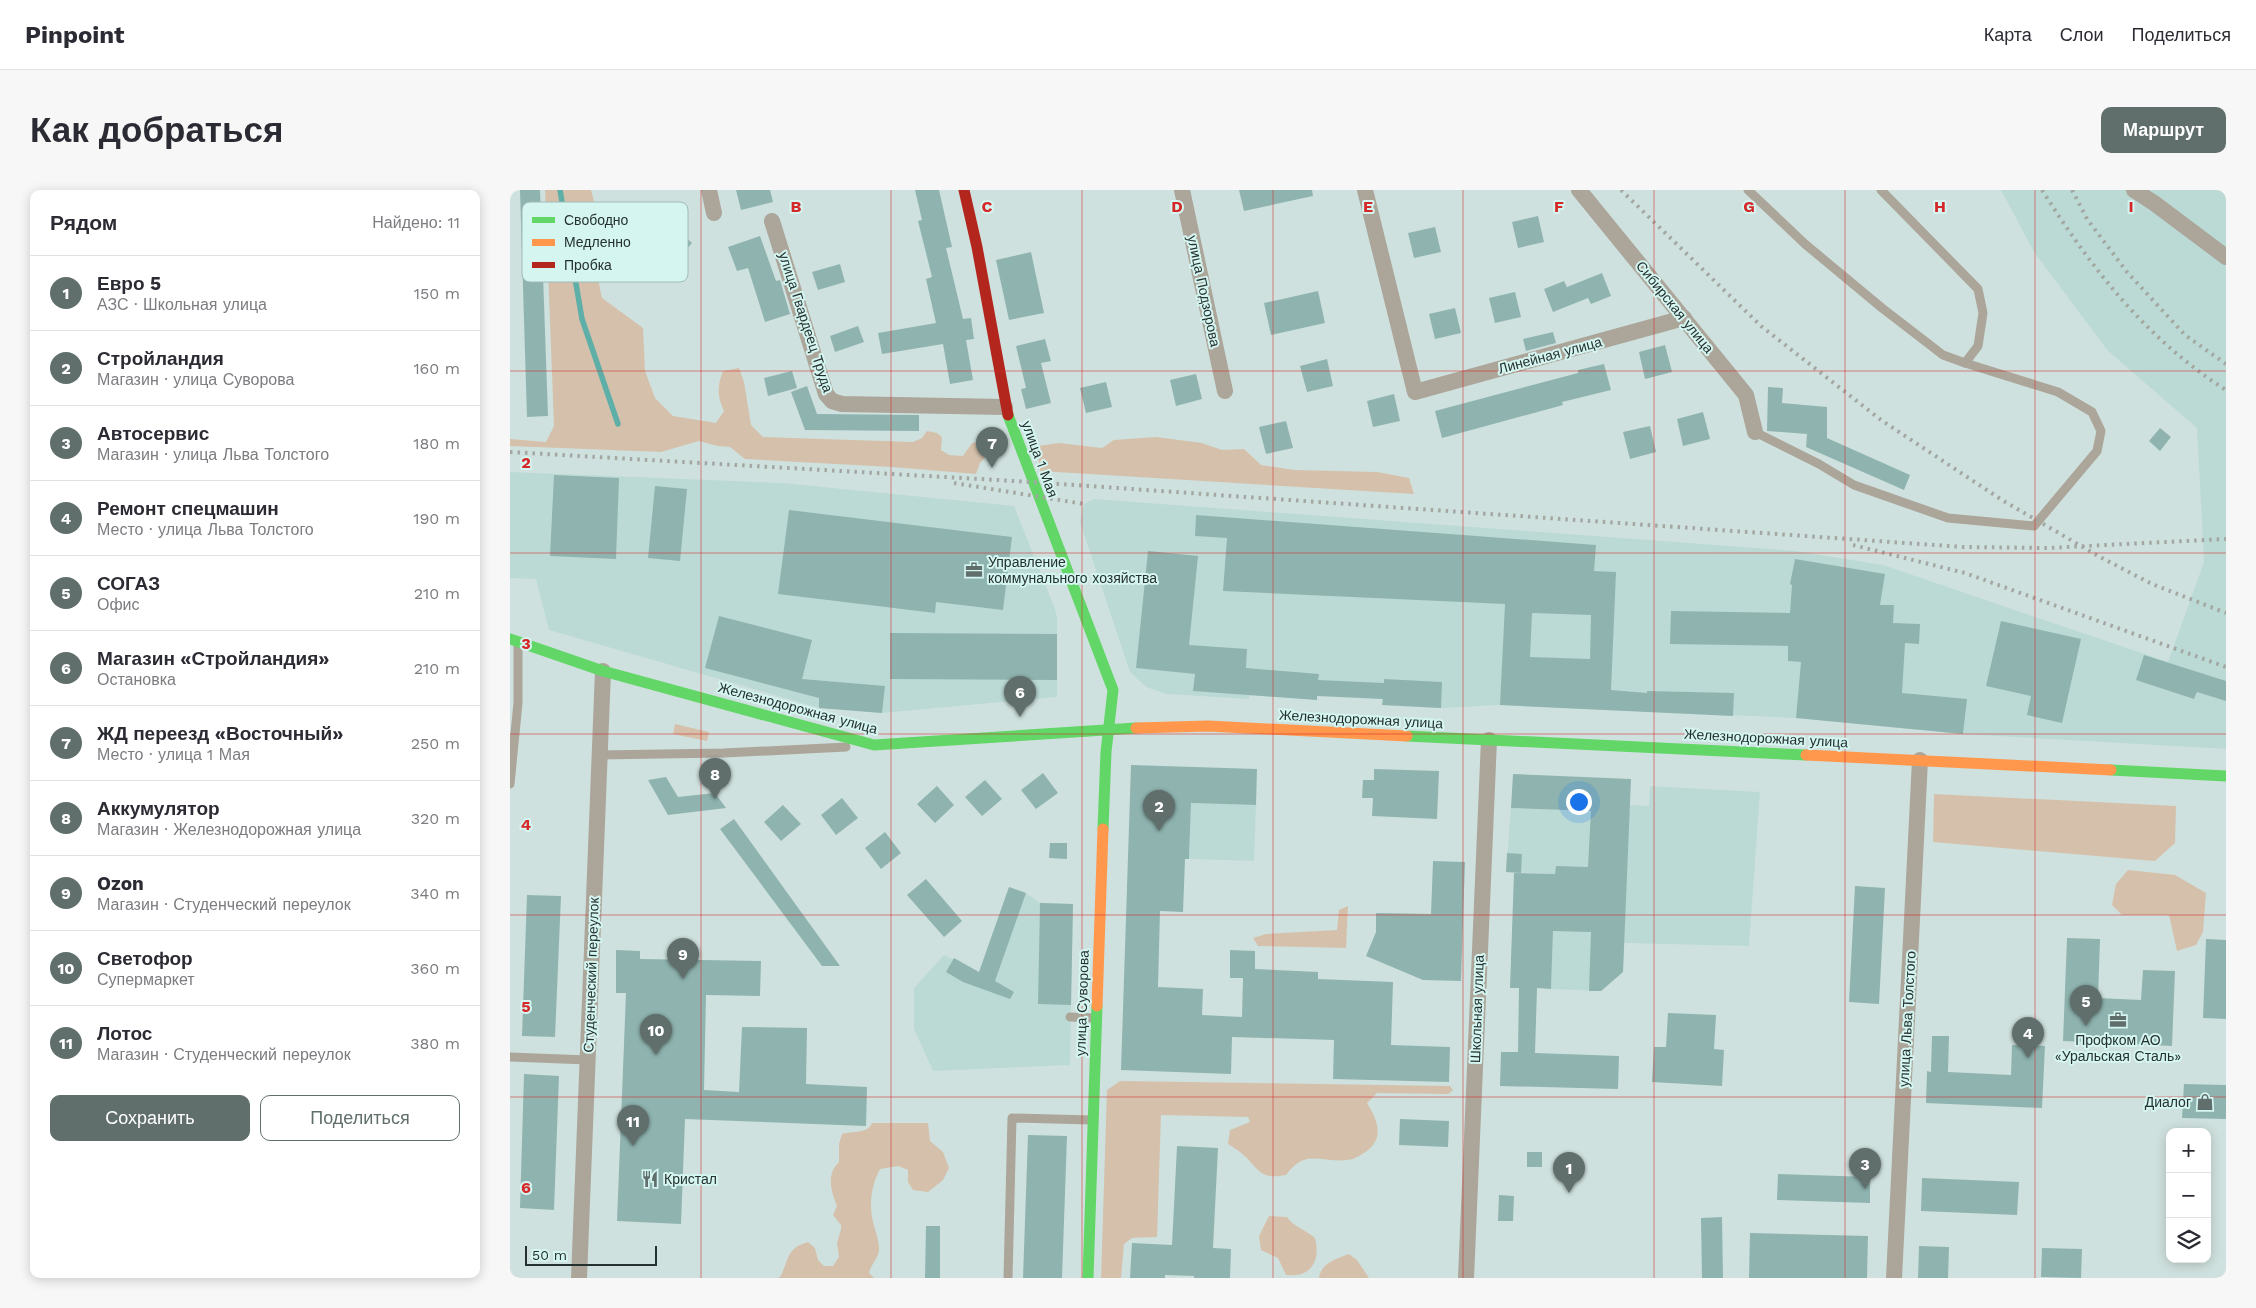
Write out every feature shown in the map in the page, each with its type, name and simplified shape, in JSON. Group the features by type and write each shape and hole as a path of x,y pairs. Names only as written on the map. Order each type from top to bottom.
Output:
{"main road":[{"name":"улица 1 Мая","path":"964,190 977,247 1005,407 1032,482 1113,690 1108,729"},
{"name":"Железнодорожная улица","path":"514,641 603,671 874,745 1108,729 1208,726 2226,776"},
{"name":"улица Суворова","path":"1088,1278 1101,857 1108,729"}],"street":[{"path":"709,190 714,212"},
{"name":"улица Подзорова","path":"1182,190 1225,391"},
{"name":"Линейная улица","path":"1365,190 1415,392 1684,318"},
{"name":"Сибирская улица","path":"1579,190 1746,396 1755,432"},
{"path":"2134,190 2226,257"},
{"name":"улица Гвардеец Труда","path":"772,221 826,394 832,401 842,404 1005,407"},
{"name":"Студенческий переулок","path":"579,1278 603,671"},
{"name":"Школьная улица","path":"1466,1278 1489,740"},
{"name":"улица Льва Толстого","path":"1894,1278 1920,760"}],"lane":[{"path":"1748,190 1805,244 1882,308 1943,355 2058,392 2092,412 2101,431 2097,450 2034,526 1948,518 1854,486 1819,464 1755,432"},
{"path":"1881,190 1978,290 1983,313 1978,346 1965,363"},
{"path":"510,784 514,703 514,641"},
{"path":"599,755 724,753 874,745"},
{"path":"1070,1017 1096,1018"},
{"path":"510,1057 588,1060"},
{"path":"1008,1278 1012,1118 1093,1120"}],"shaded area":[{"path":"545,190 591,190 594,202 545,202"},
{"path":"2001,190 2226,190 2226,749 1963,734 1796,718 1500,705 1441,708 1382,705 1382,699 1318,692 1317,700 1250,695 1249,699 1167,694 1146,687 1130,672 1080,522 1084,504 1094,499 1796,551 1883,565 2168,662 2204,562 2197,428 2108,351 2034,252"},
{"path":"549,282 599,282 602,298 643,328 645,371 655,398 673,416 716,423 724,411 719,391 723,371 739,368 744,382 751,425 763,437 913,442 922,438 927,431 937,433 942,437 941,450 949,455 963,456 972,443 982,442 989,446 991,451 980,463 976,474 892,467 745,459 730,447 699,441 661,452 510,446 510,439 546,442 554,426"},
{"path":"1156,437 1202,443 1222,450 1244,449 1261,465 1294,470 1377,472 1409,478 1414,494 1040,471 1037,446 1059,443 1102,448 1114,440"},
{"path":"510,472 783,483 1014,506 1055,609 1057,618 1057,697 882,713 819,708 549,630 536,579 510,578"},
{"path":"675,724 709,732 707,741 673,734"},
{"path":"1650,786 1760,792 1749,946 1624,943 1623,972 1601,991 1551,989 1555,874 1506,872 1511,808 1630,813 1630,805 1649,806"},
{"path":"1934,794 2176,806 2175,843 2155,861 1933,842"},
{"path":"1191,803 1256,805 1254,861 1189,859"},
{"path":"2128,870 2175,875 2206,893 2203,932 2196,945 2177,951 2169,915 2122,915 2112,905 2116,884"},
{"path":"1009,887 1026,893 1040,903 1073,904 1070,1065 933,1071 914,1029 914,988 944,955 979,972"},
{"path":"1348,906 1346,948 1258,946 1253,938 1266,934 1337,930 1339,910"},
{"path":"1120,1081 1450,1086 1453,1090 1448,1094 1377,1093 1367,1103 1374,1115 1378,1128 1378,1134 1373,1146 1349,1160 1307,1159 1295,1165 1286,1175 1279,1176 1268,1176 1260,1172 1248,1159 1228,1144 1230,1130 1250,1122 1248,1117 1161,1115 1157,1237 1132,1238 1124,1244 1121,1278 1101,1278 1107,1090"},
{"path":"872,1123 928,1123 930,1141 943,1152 949,1168 943,1180 928,1192 913,1190 908,1182 908,1170 898,1166 880,1169 873,1188 871,1202 879,1249 869,1273 874,1278 777,1278 780,1277 792,1251 808,1242 815,1248 818,1260 824,1266 833,1266 839,1257 837,1243 841,1225 833,1215 837,1206 831,1183 832,1172 839,1162 839,1144 842,1134 863,1131 870,1127"},
{"path":"1269,1216 1287,1217 1315,1238 1317,1254 1315,1261 1308,1271 1302,1274 1286,1275 1278,1258 1261,1250 1259,1236"},
{"path":"1349,1254 1357,1260 1369,1278 1319,1278 1326,1265"}],"building":[{"path":"520,190 540,190 540,202 522,202 522,255"},
{"path":"736,190 770,190 773,202 741,210"},
{"path":"915,190 939,190 952,247 946,248 963,319 971,318 974,339 966,340 973,380 950,384 943,344 882,354 878,333 936,323 926,279 932,277 918,221 922,220"},
{"path":"1239,190 1312,190 1313,196 1244,211"},
{"path":"1538,216 1544,242 1518,248 1512,222"},
{"path":"1435,227 1441,252 1414,258 1408,233"},
{"path":"760,236 776,281 780,280 790,314 765,322 748,268 737,271 728,247"},
{"path":"688,239 692,243 688,248"},
{"path":"1031,252 1044,313 1009,320 996,260"},
{"path":"840,264 845,282 818,290 812,272"},
{"path":"1602,273 1611,296 1591,304 1588,298 1553,312 1544,289 1564,281 1567,287"},
{"path":"523,282 543,282 548,416 527,417"},
{"path":"1318,291 1325,323 1271,335 1264,303"},
{"path":"1515,292 1521,317 1495,323 1489,298"},
{"path":"1455,308 1461,333 1435,339 1429,314"},
{"path":"858,326 864,342 835,352 830,336"},
{"path":"1553,332 1556,343 1526,351 1523,339"},
{"path":"1045,339 1051,361 1041,363 1051,403 1026,409 1021,389 1026,388 1016,346"},
{"path":"1665,345 1672,372 1645,379 1639,352"},
{"path":"1327,359 1333,386 1307,392 1300,366"},
{"path":"1604,364 1611,390 1562,402 1563,405 1442,438 1435,411 1578,373 1578,370"},
{"path":"792,371 797,388 768,396 764,378"},
{"path":"1196,374 1202,399 1176,406 1170,380"},
{"path":"1106,382 1112,407 1086,413 1080,388"},
{"path":"807,386 817,414 919,415 919,431 805,430 791,392"},
{"path":"1768,387 1783,388 1782,403 1827,407 1827,438 1910,475 1904,490 1806,447 1807,434 1767,431"},
{"path":"1394,394 1400,421 1373,427 1367,401"},
{"path":"1703,412 1710,439 1683,446 1677,419"},
{"path":"1286,421 1293,448 1266,454 1259,427"},
{"path":"1650,426 1656,452 1630,459 1623,432"},
{"path":"2160,428 2171,437 2160,451 2149,441"},
{"path":"554,475 619,478 616,559 550,556"},
{"path":"655,486 687,489 680,561 648,558"},
{"path":"789,510 1012,537 1003,610 936,602 935,613 778,594"},
{"path":"1196,515 1596,545 1594,571 1616,572 1611,690 1647,693 1647,691 1734,693 1733,716 1500,705 1505,604 1223,591 1227,538 1195,536","holes":["1532,613 1591,615 1590,659 1530,657"]},
{"path":"1148,551 1198,556 1189,645 1247,649 1246,668 1319,674 1318,680 1384,683 1384,679 1442,682 1441,708 1382,705 1383,699 1317,696 1317,700 1193,691 1195,674 1136,668"},
{"path":"1795,559 1885,574 1880,605 1894,605 1893,623 1920,624 1919,644 1905,643 1902,693 1967,699 1963,734 1796,718 1801,662 1788,661 1788,646 1670,644 1671,611 1790,613 1792,585 1790,584"},
{"path":"719,616 812,640 802,679 885,686 882,713 819,708 819,698 705,668"},
{"path":"2001,621 2081,639 2062,723 2027,715 2031,696 1986,686"},
{"path":"890,633 1057,634 1057,680 890,679"},
{"path":"2144,655 2226,681 2226,701 2197,692 2194,699 2136,680"},
{"path":"1131,765 1257,769 1256,805 1191,803 1189,859 1185,859 1183,912 1160,911 1158,987 1203,989 1202,1015 1242,1017 1243,978 1230,978 1230,950 1255,951 1255,969 1318,972 1318,979 1393,982 1391,1045 1450,1047 1449,1082 1333,1079 1334,1040 1232,1037 1231,1074 1121,1070"},
{"path":"1374,769 1439,771 1437,819 1372,816 1373,798 1362,798 1363,780 1374,780"},
{"path":"1043,773 1058,793 1036,809 1021,790"},
{"path":"1513,774 1631,779 1623,972 1601,991 1589,991 1591,932 1553,931 1551,989 1537,988 1535,1053 1619,1056 1618,1089 1500,1086 1501,1052 1518,1052 1519,988 1510,988 1514,873 1555,874 1556,866 1588,867 1591,811 1511,808"},
{"path":"666,777 678,797 715,793 726,808 668,815 648,780"},
{"path":"985,780 1002,799 982,816 965,797"},
{"path":"937,786 954,805 935,823 917,804"},
{"path":"842,798 858,818 836,835 821,815"},
{"path":"783,805 801,824 781,841 764,822"},
{"path":"734,819 840,966 822,966 720,829"},
{"path":"885,832 901,853 881,869 865,848"},
{"path":"1050,843 1067,843 1067,859 1049,858"},
{"path":"1507,853 1522,854 1521,873 1506,872"},
{"path":"1433,861 1465,862 1461,981 1423,980 1366,956 1376,932 1376,913 1431,914"},
{"path":"926,879 962,921 944,937 907,895"},
{"path":"1855,886 1885,888 1879,1004 1849,1002"},
{"path":"1009,887 1026,893 995,981 1014,992 1010,999 963,982 946,972 954,958 979,972"},
{"path":"527,895 561,896 555,1037 522,1036"},
{"path":"1040,903 1073,904 1071,1005 1038,1004"},
{"name":"Профком АО «Уральская Сталь»","path":"2067,938 2100,939 2098,998 2141,1000 2143,970 2175,971 2172,1046 2063,1041"},
{"path":"2206,939 2226,940 2226,1019 2203,1018"},
{"path":"616,950 640,951 640,959 761,961 760,996 706,995 704,1090 739,1092 742,1027 807,1028 806,1084 867,1087 866,1126 685,1119 681,1224 617,1221 626,993 616,993"},
{"path":"1668,1013 1716,1015 1714,1049 1724,1050 1722,1086 1652,1082 1654,1047 1666,1047"},
{"path":"1932,1036 1949,1036 1948,1072 2011,1075 2012,1045 2045,1046 2042,1108 1926,1103 1927,1071 1931,1072"},
{"path":"524,1074 559,1076 554,1210 520,1208"},
{"name":"Диалог","path":"2184,1084 2226,1085 2226,1119 2182,1118"},
{"path":"1400,1119 1449,1121 1448,1147 1399,1145"},
{"path":"1028,1135 1067,1136 1062,1278 1023,1278"},
{"path":"1177,1146 1218,1148 1213,1248 1231,1249 1230,1278 1194,1278 1194,1276 1165,1275 1165,1278 1130,1278 1132,1243 1172,1245"},
{"path":"1527,1152 1542,1152 1542,1167 1527,1167"},
{"path":"1778,1174 1870,1177 1870,1203 1777,1200"},
{"path":"1922,1178 2019,1182 2017,1215 1921,1211"},
{"path":"1499,1195 1514,1196 1513,1221 1498,1221"},
{"path":"1722,1217 1723,1278 1702,1278 1701,1218"},
{"path":"926,1226 940,1226 940,1278 925,1278"},
{"path":"1750,1233 1868,1236 1867,1278 1749,1278"},
{"path":"1919,1246 1949,1247 1948,1278 1918,1278"},
{"path":"2042,1248 2082,1249 2081,1278 2041,1277"}],"waterway":[{"path":"560,190 562,202"},
{"path":"576,282 582,319 618,424"}],"railway":[{"path":"1621,190 1761,326 1881,420 2002,500 2100,557 2152,584 2226,613"},
{"path":"2042,190 2101,275 2123,300 2171,348 2197,370 2226,390"},
{"path":"2072,190 2087,219 2127,272 2185,335 2226,364"},
{"path":"510,452 1032,482 1963,547 2047,548 2226,539"},
{"path":"954,483 1084,504"},
{"path":"1853,545 1965,573 2226,667"}],"traffic: fast":[{"path":"1008,415 1113,690 1106,752 1103,829"},
{"path":"510,639 603,671 874,745 1136,728"},
{"path":"1407,736 1806,755"},
{"path":"2111,770 2226,776"},
{"path":"1088,1278 1097,1006"}],"traffic: slow":[{"path":"1136,728 1208,726 1407,736"},
{"path":"1806,755 2111,770"},
{"path":"1097,1006 1103,829"}],"traffic: jam":[{"path":"964,190 977,247 1008,415"}],"place":[{"name":"ЖД переезд «Восточный»","path":"992,468"},
{"name":"Управление коммунального хозяйства","path":"974,570"},
{"name":"Магазин «Стройландия»","path":"1020,717"},
{"name":"Аккумулятор","path":"715,799"},
{"name":"Стройландия","path":"1159,831"},
{"name":"Ozon","path":"683,979"},
{"name":"Профком АО «Уральская Сталь»","path":"2118,1020"},
{"name":"СОГАЗ","path":"2086,1026"},
{"name":"Светофор","path":"656,1055"},
{"name":"Ремонт спецмашин","path":"2028,1058"},
{"name":"Диалог","path":"2205,1102"},
{"name":"Лотос","path":"633,1146"},
{"name":"Кристал","path":"650,1179"},
{"name":"Автосервис","path":"1865,1189"},
{"name":"Евро 5","path":"1569,1193"}]}
